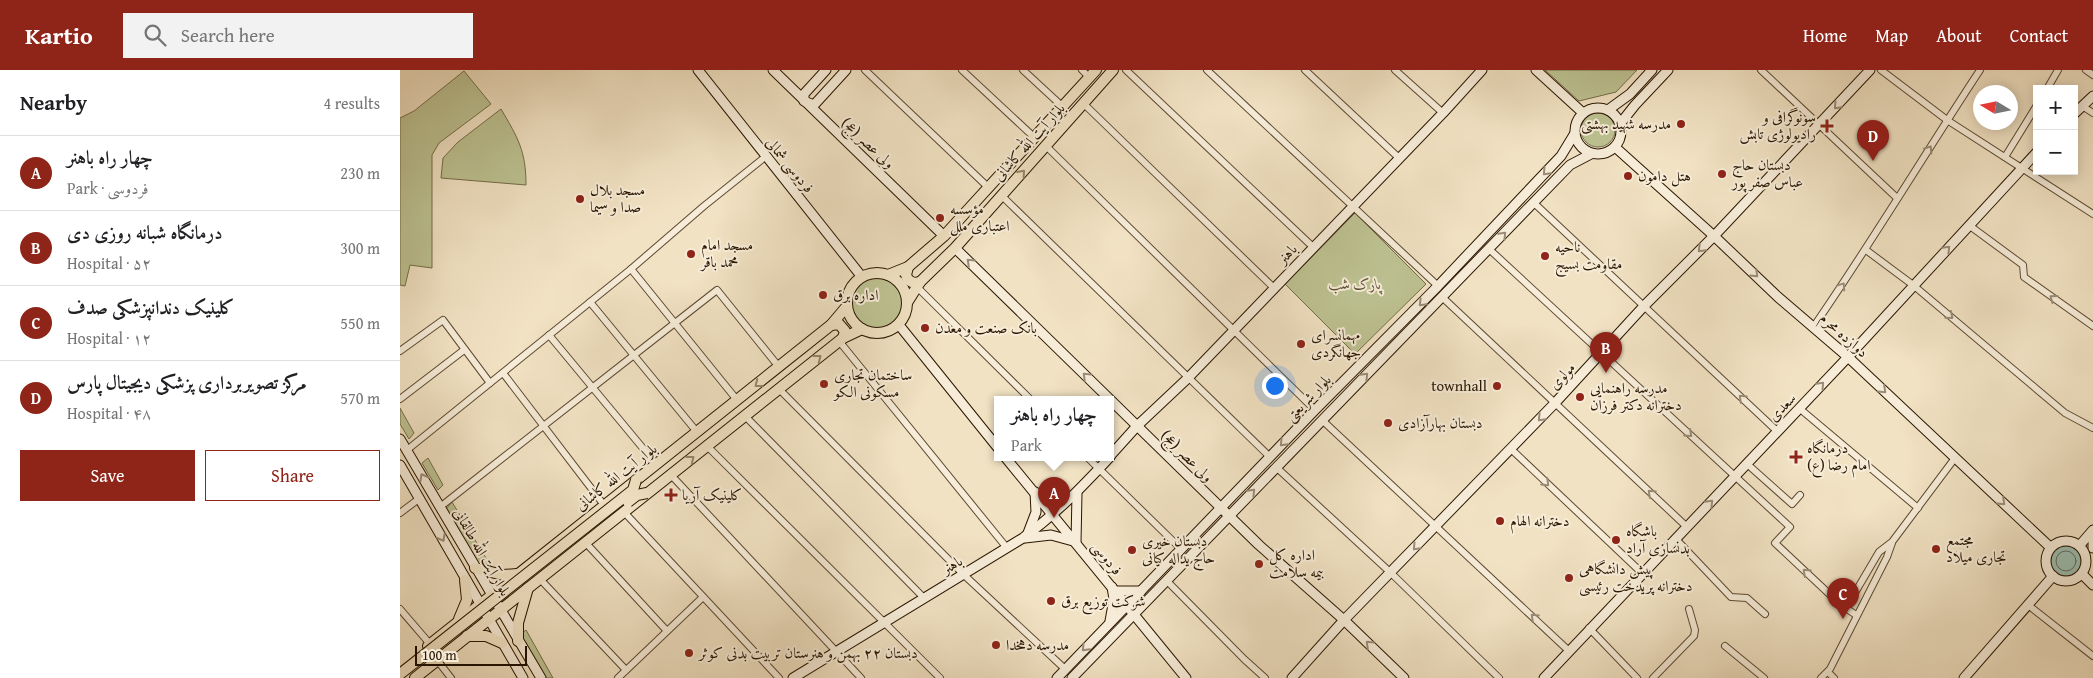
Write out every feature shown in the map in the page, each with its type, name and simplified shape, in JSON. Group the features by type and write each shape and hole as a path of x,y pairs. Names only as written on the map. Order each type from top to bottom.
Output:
{"main road":[{"name":"فردوسی شمالی","path":"698,70 862,277"},
{"name":"ولی عصر (عج)","path":"772,70 944,236"},
{"path":"826,70 804,94 804,101 814,104 846,70"},
{"name":"بلوار آیت الله کاشانی","path":"908,301 919,284 955,248 1113,70"},
{"name":"باهنر","path":"1114,452 1137,426 1188,378 1482,70"},
{"path":"1536,70 1583,113"},
{"path":"1608,110 1630,94 1652,70"},
{"path":"1620,124 1668,70"},
{"name":"مولوی","path":"1292,678 1344,620 1555,403 1644,306 1714,236 1870,70"},
{"name":"بلوار آیت الله کاشانی","path":"888,275 908,267 944,236 1063,107 1089,72"},
{"path":"2078,110 2093,96"},
{"path":"1596,108 1608,110 1613,113 1620,124 1621,136 1615,147 1604,154 1591,154 1580,146 1575,133 1577,120 1583,113 1596,108"},
{"name":"بلوار شریعتی","path":"1056,678 1315,410 1438,286 1561,156 1575,133"},
{"name":"دوازده محرم","path":"1615,147 1714,236 1778,297 1848,357 2050,547"},
{"name":"بلوار شریعتی","path":"1072,678 1570,165 1591,154"},
{"name":"سعدی","path":"1548,677 1590,628 1848,357 1913,284 1970,226 2033,156"},
{"name":"ولی عصر (عج)","path":"955,248 1106,396"},
{"path":"908,267 906,275 909,281 919,284"},
{"path":"875,273 888,275 902,285 908,301 906,312 899,325 891,331 881,334 862,330 853,321 847,306 851,289 862,277 875,273"},
{"path":"1438,286 1442,297"},
{"name":"بلوار آیت الله کاشانی","path":"400,668 831,325 847,306"},
{"path":"831,325 838,324 842,326 845,332 841,340"},
{"path":"899,325 994,443"},
{"path":"414,678 841,340 862,330"},
{"name":"ولی عصر (عج)","path":"1114,404 1258,545 1344,620 1404,678"},
{"name":"بلوار آیت الله طالقانی","path":"400,439 541,678"},
{"name":"فردوسی","path":"1008,461 1186,678"},
{"name":"باهنر","path":"793,678 1023,539 1054,515 1105,461"},
{"name":"بلوار آیت الله طالقانی","path":"400,465 479,605 524,678"},
{"path":"400,674 633,490 636,480"},
{"path":"1023,539 1051,535 1064,537 1076,543 1077,493 1066,499 1057,499 1035,492"},
{"path":"1023,539 1035,518 1037,502 1035,492"},
{"path":"406,678 637,495 648,493"},
{"path":"2080,545 2093,530"},
{"path":"2093,539 2093,548"},
{"path":"2062,540 2080,545 2086,556 2082,574 2071,581 2064,581 2053,576 2048,571 2046,559 2050,547 2062,540"},
{"path":"455,561 467,554"},
{"path":"475,568 506,575 518,574"},
{"path":"2082,574 2093,585"},
{"path":"1964,678 2053,576"},
{"path":"457,622 466,603 468,592 465,580"},
{"path":"518,641 518,623 528,588"},
{"path":"1109,624 1113,612 1114,589 1141,591"},
{"path":"467,636 486,636 502,643"}],"street":[{"path":"865,70 989,188"},
{"path":"962,70 1035,138"},
{"path":"1023,70 1063,107"},
{"path":"1126,70 1313,247"},
{"path":"1207,70 1438,286"},
{"path":"1305,70 1399,158"},
{"path":"1395,70 1443,113"},
{"path":"1761,70 1897,198"},
{"path":"1881,70 1947,120 2093,214"},
{"path":"1814,326 1866,250 1897,198 1980,70"},
{"path":"2049,85 2058,70"},
{"path":"2086,70 2093,75"},
{"path":"1084,104 1274,288"},
{"path":"2082,106 2093,113"},
{"path":"2005,157 2033,112"},
{"path":"1046,146 1315,410"},
{"path":"407,450 766,157"},
{"path":"1002,196 1270,457"},
{"path":"1534,203 1777,431"},
{"path":"1970,226 2023,265 2024,277 2093,326"},
{"path":"1489,249 1790,527 1775,543 1856,615"},
{"path":"1866,250 1913,284 2065,413 2093,428"},
{"path":"631,269 737,400"},
{"path":"919,284 1027,396"},
{"path":"440,507 717,290 779,367"},
{"path":"1442,297 1687,527"},
{"path":"590,302 697,432"},
{"path":"400,351 443,320 490,383"},
{"path":"549,335 656,464"},
{"path":"841,340 1007,548"},
{"path":"400,399 464,350"},
{"path":"502,373 545,426 604,505"},
{"path":"779,389 963,574 1065,669"},
{"path":"1799,408 1918,508"},
{"path":"745,416 924,598"},
{"path":"1322,420 1569,651"},
{"path":"707,446 940,678"},
{"path":"1511,449 1642,573"},
{"path":"1846,608 1878,552 1892,542 1955,458"},
{"path":"1092,461 1181,549"},
{"path":"1746,463 1792,504 1800,495"},
{"path":"1276,467 1391,573 1499,678"},
{"path":"671,474 860,678"},
{"path":"400,513 420,498"},
{"path":"624,512 779,678"},
{"path":"1675,538 1731,597 1747,598 1765,614"},
{"path":"586,542 667,631"},
{"path":"1821,678 1828,672 1887,557 1892,542"},
{"path":"540,579 626,670"},
{"path":"1166,580 1265,678"},
{"path":"618,678 703,597"},
{"path":"2028,605 2093,656"},
{"path":"400,609 430,644"},
{"path":"1658,676 1694,636 1695,630 1689,609"},
{"path":"1590,628 1637,678"},
{"path":"1725,646 1764,678"},
{"path":"437,660 451,678"},
{"path":"1828,672 1834,678"}],"green space":[{"path":"1545,70 1637,70 1616,92 1579,101"},
{"path":"464,71 491,104 439,143 432,155 432,268 410,265 405,286 400,285 400,118 414,111"},
{"path":"501,109 512,128 523,154 526,185 441,178 443,158 458,142"},
{"path":"1598,113 1610,118 1615,130 1610,142 1598,147 1586,142 1581,130 1586,118"},
{"name":"پارک شب","path":"1355,213 1426,284 1355,354 1285,284"},
{"path":"872,278 882,278 896,285 903,299 903,309 896,323 882,330 872,330 862,326 855,319 851,309 851,299 855,289 862,282"},
{"path":"400,408 414,433 409,439 400,424"},
{"path":"428,458 443,485 438,490 422,463"},
{"path":"452,502 492,568 479,566 446,509"},
{"path":"526,630 553,678 544,678 520,635"}],"water":[{"path":"2066,546 2072,547 2080,555 2080,567 2072,575 2066,576 2060,575 2052,567 2051,561 2052,555 2060,547"}],"place":[{"name":"مدرسه شهید بهشتی","path":"1681,124"},
{"name":"سونوگرافی و رادیولوژی تابش","path":"1827,126"},
{"name":"مرکز تصویربرداری پزشکی دیجیتال پارس","path":"1873,161"},
{"name":"دبستان حاج عباس صفر پور","path":"1722,174"},
{"name":"هتل دامون","path":"1628,176"},
{"name":"مسجد بلال صدا و سیما","path":"580,199"},
{"name":"مؤسسه اعتباری ملل","path":"940,218"},
{"name":"مسجد امام محمد باقر","path":"691,254"},
{"name":"ناحیه مقاومت بسیج","path":"1545,256"},
{"name":"اداره برق","path":"823,295"},
{"name":"بانک صنعت و معدن","path":"925,328"},
{"name":"مهمانسرای جهانگردی","path":"1301,344"},
{"name":"درمانگاه شبانه روزی دی","path":"1606,373"},
{"name":"ساختمان تجاری مسکونی الکو","path":"824,384"},
{"name":"townhall","path":"1497,386"},
{"name":"مدرسه راهنمایی دخترانه دکتر فرزان","path":"1580,397"},
{"name":"دبستان بهارآزادی","path":"1388,423"},
{"name":"درمانگاه امام رضا (ع)","path":"1796,457"},
{"name":"کلینیک آریا","path":"671,495"},
{"name":"چهار راه باهنر","path":"1054,518"},
{"name":"دخترانه الهام","path":"1500,521"},
{"name":"باشگاه بدنسازى آراد","path":"1616,540"},
{"name":"مجتمع تجاری میلاد","path":"1936,549"},
{"name":"دبستان خیری حاج یداله کیانی","path":"1132,550"},
{"name":"اداره کل بیمه سلامت","path":"1259,564"},
{"name":"پیش دانشگاهی دخترانه پریدخت رئیسی","path":"1569,578"},
{"name":"شرکت توزیع برق","path":"1051,601"},
{"name":"کلینیک دندانپزشکی صدف","path":"1843,619"},
{"name":"مدرسه دهخدا","path":"996,645"},
{"name":"دبستان ۲۲ بهمن و هنرستان تربیت بدنی کوثر","path":"689,653"}]}
